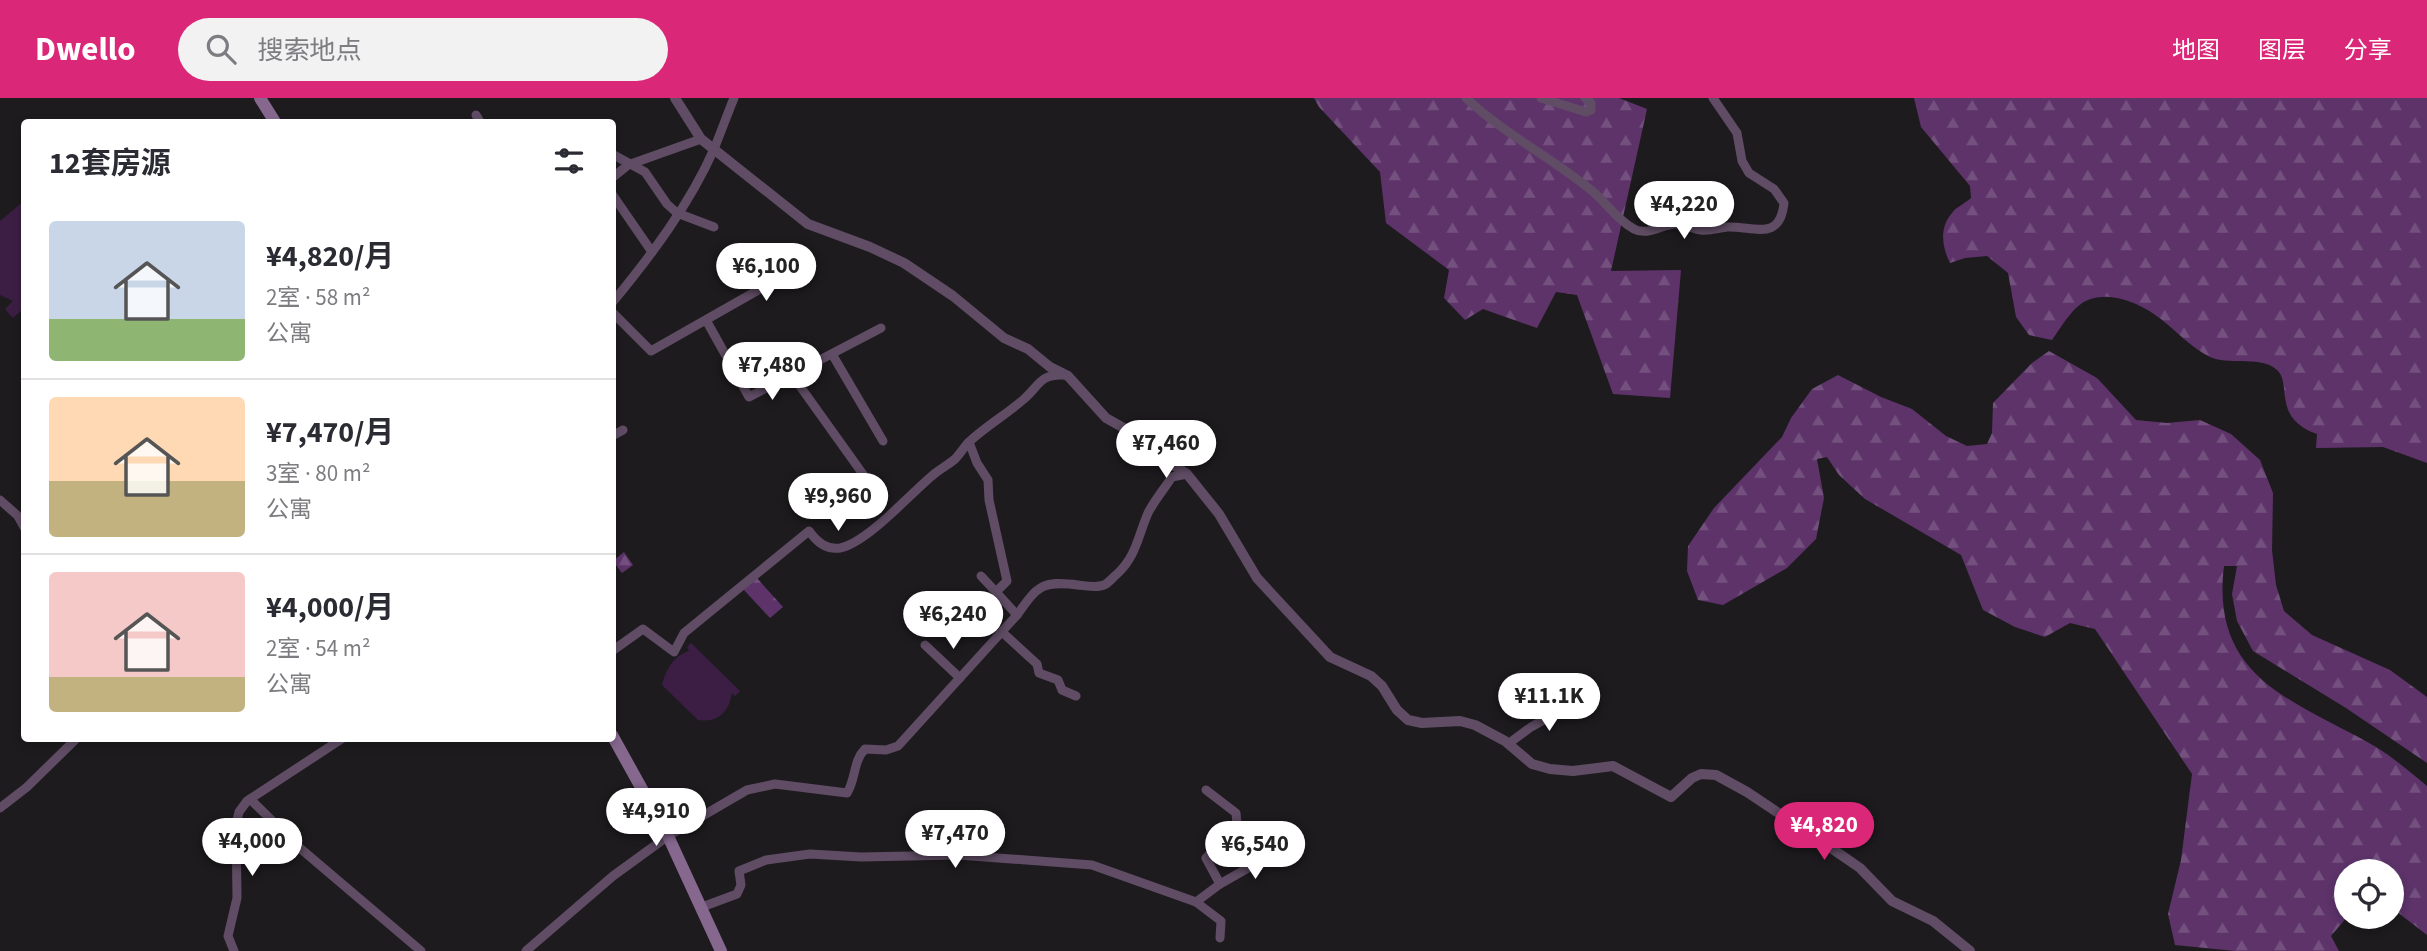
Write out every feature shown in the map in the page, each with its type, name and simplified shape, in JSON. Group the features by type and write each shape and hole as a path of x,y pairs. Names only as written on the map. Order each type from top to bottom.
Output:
{"main road":[{"path":"260,98 273,119"},
{"path":"616,742 668,836 722,951"}],"street":[{"path":"675,98 701,139 808,224 905,263 953,296 1004,338 1028,349 1050,367 1068,376 1105,418 1138,436 1173,466 1188,474 1219,514 1257,578 1330,657 1371,676 1408,720 1422,723 1460,721 1475,725 1508,744 1532,764 1573,771 1613,766 1671,797 1692,778 1701,774 1716,775 1748,792 1834,849 1860,868 1892,901 1933,921 1970,951"},
{"path":"616,298 652,252 677,213 714,150 734,98"},
{"path":"1466,98 1523,144 1591,190 1636,230 1646,233 1682,224 1699,231 1730,227 1769,229 1777,225 1783,215 1784,202 1774,189 1749,173 1742,161 1737,133 1713,98"},
{"path":"1541,98 1586,112 1591,110 1591,103 1585,98"},
{"path":"616,175 631,163 701,139"},
{"path":"616,157 645,172 667,204 677,213 714,228"},
{"path":"616,200 652,252"},
{"path":"616,316 651,351 811,260"},
{"path":"706,320 749,397 881,328"},
{"path":"832,354 883,441"},
{"path":"792,375 880,498"},
{"path":"616,648 643,629 674,652 684,633 809,531 817,542 827,547 841,548 860,537 956,458 969,442 1026,398 1037,384 1051,375 1068,376"},
{"path":"616,434 622,430"},
{"path":"969,442 977,463 988,480 989,500 1007,581 996,592"},
{"path":"526,951 613,876 668,836 740,794 758,786 775,784 847,793 853,784 859,755 865,749 886,750 898,746 1002,632 1031,596 1045,584 1105,584 1124,568 1135,552 1148,514 1172,477 1188,474"},
{"path":"0,500 21,522"},
{"path":"981,576 1017,615"},
{"path":"1002,632 1037,664 1039,673 1058,680 1062,690 1076,696"},
{"path":"925,645 960,678"},
{"path":"1508,744 1565,708 1567,704"},
{"path":"0,808 27,787 73,742"},
{"path":"234,951 228,936 237,898 236,824 239,812 250,799 337,742"},
{"path":"1206,790 1236,813 1237,824 1206,858 1220,884"},
{"path":"250,799 311,857 421,951"},
{"path":"1196,902 1220,884 1276,852"},
{"path":"702,907 737,894 741,885 739,871 766,860 810,854 861,857 958,855 1092,865 1196,902 1221,921 1220,939"}],"green space":[{"path":"1314,98 1619,98 1647,109 1611,271 1681,270 1670,398 1613,394 1577,295 1556,292 1537,328 1483,309 1465,320 1444,298 1449,270 1386,223 1380,172 1319,107"},
{"path":"1914,98 2427,98 2427,463 2383,447 2316,448 2317,434 2293,418 2285,399 2283,380 2273,367 2259,362 2225,361 2210,357 2141,306 2119,298 2098,297 2083,303 2052,340 2029,335 2016,317 2008,273 1987,256 1965,258 1950,263 1944,244 1945,225 1954,211 1971,198 1970,186 1921,127"},
{"path":"2049,351 2097,378 2136,420 2167,423 2200,420 2231,434 2260,460 2273,493 2272,550 2276,585 2284,611 2312,635 2390,670 2427,697 2427,763 2346,708 2253,651 2237,621 2232,594 2237,566 2224,566 2223,605 2231,636 2245,661 2265,682 2289,700 2376,747 2427,786 2427,935 2404,917 2404,859 2334,859 2334,929 2337,929 2331,936 2339,951 2235,951 2175,945 2168,914 2181,860 2192,774 2095,629 2070,623 2045,637 2015,627 1983,610 1961,555 1865,499 1839,475 1827,457 1817,459 1824,498 1816,539 1787,568 1723,605 1698,600 1687,571 1688,546 1714,508 1782,437 1791,418 1812,389 1838,375 1912,409 1946,436 1967,446 1987,444 1992,433 1993,403 2032,363"},
{"path":"624,552 633,565 622,573 616,565 616,559"},
{"path":"756,577 783,607 770,618 743,589"}],"shaded area":[{"path":"21,204 21,311 13,318 5,309 13,301 0,295 0,221"},
{"path":"691,643 740,691 735,696 732,693 725,711 711,720 698,720 662,685 671,664 689,651 687,647"}]}
